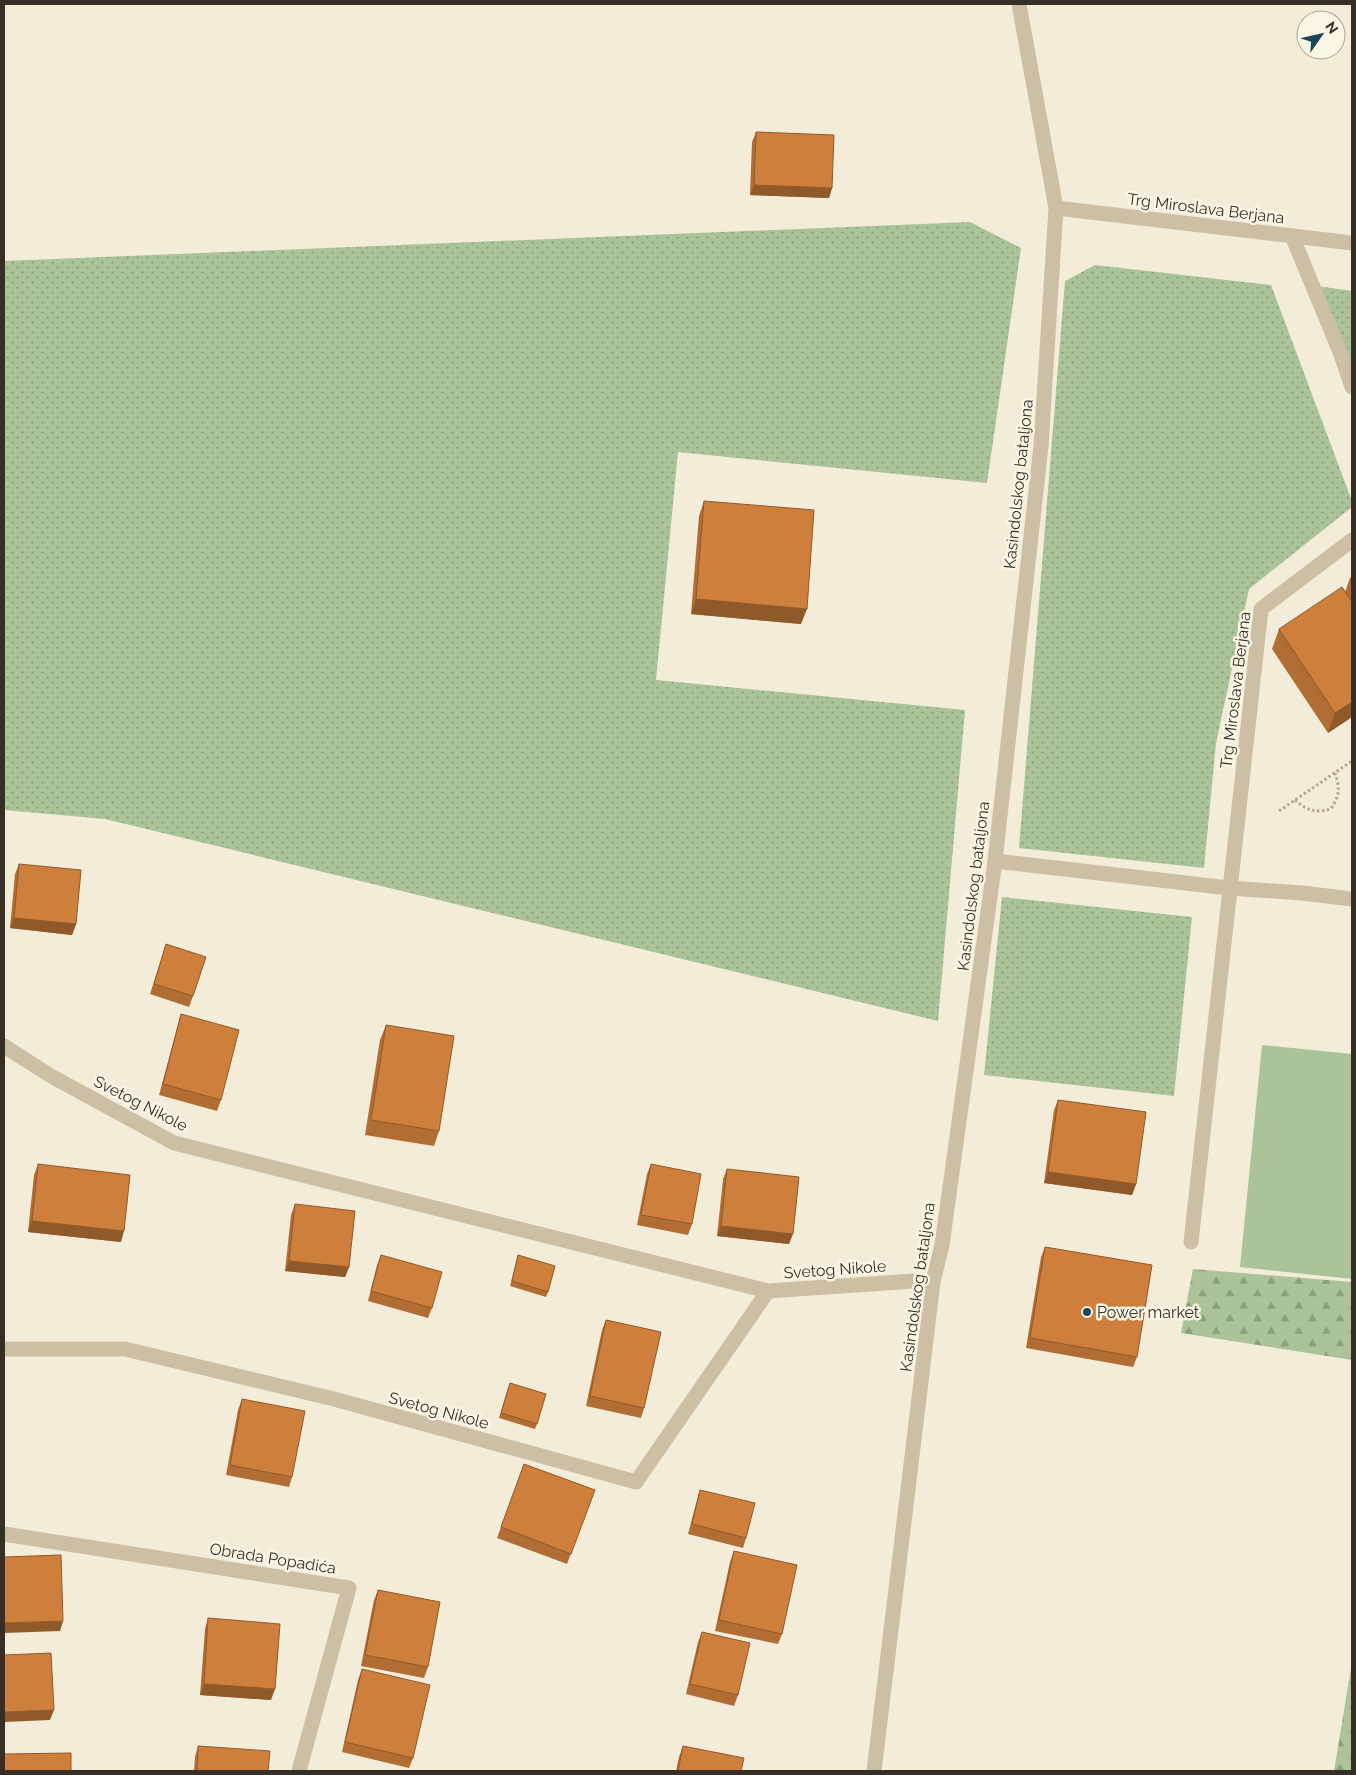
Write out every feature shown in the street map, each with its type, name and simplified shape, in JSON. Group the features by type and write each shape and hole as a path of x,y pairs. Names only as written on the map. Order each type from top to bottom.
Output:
{"street":[{"name":"Kasindolskog bataljona","path":"874,1771 933,1282 942,1245 995,861 1041,446 1056,208 1018,4"},
{"name":"Trg Miroslava Berjana","path":"1056,208 1352,244"},
{"path":"1292,236 1340,352 1352,387"},
{"name":"Trg Miroslava Berjana","path":"1191,1242 1261,609 1352,540"},
{"path":"995,861 1229,888 1302,893 1352,899"},
{"name":"Svetog Nikole","path":"4,1046 51,1076 174,1142 768,1291 914,1281 933,1282"},
{"name":"Svetog Nikole","path":"4,1349 125,1349 334,1400 636,1482 768,1291"},
{"name":"Obrada Popadića","path":"4,1534 348,1588 299,1771"}],"path":[{"path":"1279,811 1352,761"},
{"path":"1295,800 1306,809 1319,811 1331,809 1338,797 1339,788 1335,773"}],"green space":[{"path":"970,222 1021,248 987,483 678,452 656,680 965,710 938,1021 105,819 4,810 4,261"},
{"path":"1095,265 1271,285 1352,501 1352,507 1249,589 1216,743 1204,868 1019,848 1065,281"},
{"path":"1317,286 1352,291 1352,375"},
{"path":"1002,897 1192,917 1174,1096 984,1075"},
{"path":"1262,1045 1352,1054 1352,1279 1240,1267"},
{"path":"1193,1269 1352,1282 1352,1360 1181,1333"},
{"path":"1352,1662 1352,1771 1334,1771"}],"building":[{"path":"756,132 834,135 832,188 754,185"},
{"path":"704,501 814,510 807,609 696,599"},
{"path":"1342,587 1352,602 1352,702 1335,713 1279,629"},
{"path":"19,864 81,870 76,924 14,918"},
{"path":"166,944 206,957 193,996 154,984"},
{"path":"181,1014 239,1030 221,1100 163,1084"},
{"path":"386,1025 454,1036 439,1131 371,1120"},
{"path":"1058,1100 1146,1112 1136,1184 1048,1172"},
{"path":"38,1164 130,1175 124,1231 32,1221"},
{"path":"651,1164 701,1174 692,1224 641,1215"},
{"path":"727,1169 799,1177 793,1234 721,1226"},
{"path":"295,1204 355,1211 349,1267 289,1261"},
{"name":"Power market","path":"1045,1247 1152,1265 1137,1357 1030,1338"},
{"path":"381,1255 442,1272 432,1308 371,1291"},
{"path":"518,1255 555,1266 548,1292 512,1281"},
{"path":"606,1320 661,1332 644,1408 590,1396"},
{"path":"510,1383 546,1394 537,1424 501,1413"},
{"path":"242,1399 305,1411 292,1477 230,1465"},
{"path":"524,1464 595,1490 571,1554 501,1527"},
{"path":"700,1490 755,1503 746,1538 692,1524"},
{"path":"734,1551 797,1565 782,1634 719,1620"},
{"path":"61,1555 63,1621 4,1623 4,1557"},
{"path":"378,1590 440,1602 428,1667 365,1655"},
{"path":"208,1618 280,1624 275,1689 204,1684"},
{"path":"702,1632 750,1643 738,1695 690,1684"},
{"path":"51,1653 54,1710 4,1712 4,1655"},
{"path":"362,1669 430,1685 413,1758 345,1742"},
{"path":"198,1746 270,1751 268,1771 197,1771"},
{"path":"683,1746 744,1758 741,1771 678,1771"},
{"path":"71,1753 71,1771 4,1771 4,1754"}],"place":[{"name":"Power market","path":"1087,1312"}]}
